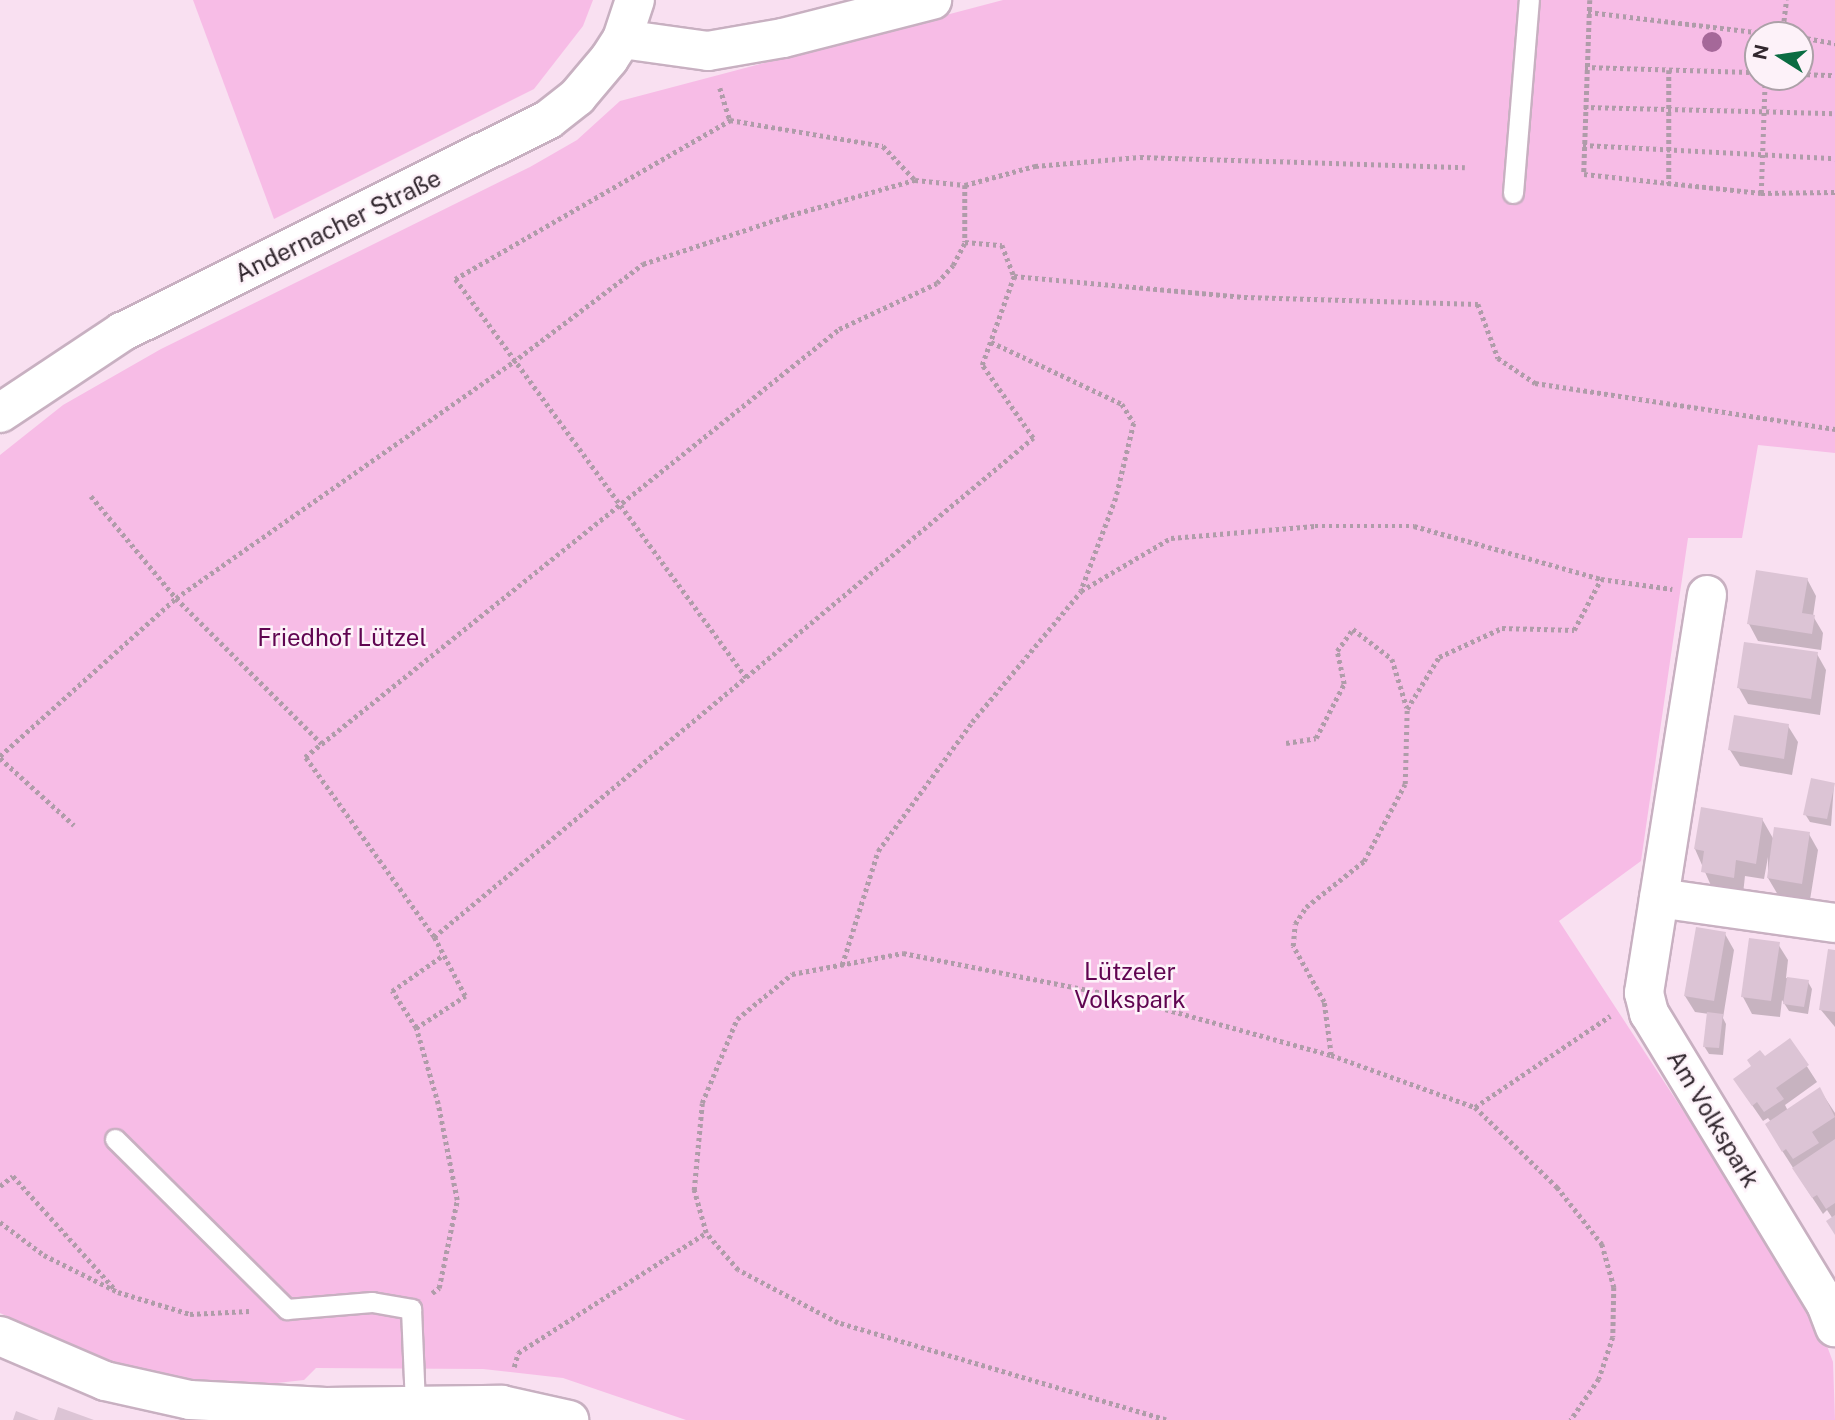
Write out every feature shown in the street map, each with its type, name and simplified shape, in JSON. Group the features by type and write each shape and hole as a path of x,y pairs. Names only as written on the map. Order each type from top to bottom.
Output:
{"street":[{"name":"Andernacher Straße","path":"0,413 122,332 550,119 596,76 622,39 635,0"},
{"path":"622,39 708,51 783,38 932,0"},
{"path":"1644,993 1707,594"},
{"path":"1659,898 1835,923"},
{"name":"Am Volkspark","path":"1644,993 1649,1013 1826,1304 1835,1326"},
{"path":"0,1336 105,1381 190,1400 326,1407 502,1405 569,1420"}],"lane":[{"path":"1513,193 1529,0"},
{"path":"115,1139 287,1309 372,1302 411,1309 415,1405"}],"path":[{"path":"1590,0 1585,67 1584,174 1761,193 1835,192"},
{"path":"1784,21 1786,0"},
{"path":"1588,12 1744,30"},
{"path":"1814,39 1835,43"},
{"path":"1585,67 1744,72"},
{"path":"1669,70 1669,184"},
{"path":"1814,74 1835,75"},
{"path":"1761,193 1765,91"},
{"path":"1584,107 1835,113"},
{"path":"746,677 620,509 456,279 730,120 883,146 915,180"},
{"path":"1583,145 1763,152 1835,158"},
{"path":"74,825 0,757 176,598 513,362 643,264 784,216 915,180 965,184 1035,166 1140,158 1465,167"},
{"path":"415,1028 465,996 434,937 305,757 620,509 839,329 937,283 953,265 965,242 965,184"},
{"path":"434,937 1033,438 982,365 1014,276 1002,245 965,242"},
{"path":"1014,276 1244,297 1478,304 1498,358 1535,383 1835,429"},
{"path":"991,342 1122,404 1134,423 1116,498 1082,591"},
{"path":"91,496 176,598 322,744"},
{"path":"842,965 878,851 972,722 1082,591 1171,538 1315,526 1414,526 1601,579 1707,594"},
{"path":"1408,709 1439,657 1502,628 1574,630 1601,579"},
{"path":"1286,743 1316,738 1345,684 1338,651 1353,629 1392,659 1408,709 1405,784 1364,860 1306,907 1295,924 1293,946 1324,1002 1331,1055"},
{"path":"1166,1420 838,1323 738,1270 706,1233 694,1190 702,1103 737,1019 792,974 903,953 1058,981 1331,1055 1475,1107 1557,1187 1602,1244 1614,1287 1613,1338 1599,1379 1571,1420"},
{"path":"411,1309 439,1288 457,1200 438,1104 415,1028 392,991 442,956"},
{"path":"1475,1107 1644,993"},
{"path":"0,1186 13,1176 118,1292"},
{"path":"0,1222 44,1255 118,1292 190,1314 287,1309"},
{"path":"502,1405 518,1353 706,1233"}],"green space":[{"path":"193,0 593,0 583,26 534,89 274,219"},
{"path":"1003,0 1835,0 1835,453 1758,445 1742,538 1688,538 1641,861 1559,921 1814,1311 1833,1362 1835,1420 686,1420 563,1378 483,1369 316,1368 304,1380 232,1388 102,1361 0,1313 0,455 63,405 161,349 530,167 577,140 620,101"}],"building":[{"path":"1756,570 1808,578 1802,613 1815,615 1812,634 1747,624"},
{"path":"1744,642 1818,652 1811,699 1737,688"},
{"path":"1734,715 1789,724 1784,759 1728,750"},
{"path":"1811,778 1835,783 1827,819 1803,815"},
{"path":"1701,807 1763,818 1756,864 1736,860 1734,878 1701,872 1704,851 1694,849"},
{"path":"1774,827 1810,832 1802,884 1767,878"},
{"path":"1696,927 1726,932 1714,1001 1684,996"},
{"path":"1749,938 1780,942 1771,1001 1741,997"},
{"path":"1828,949 1835,950 1835,1012 1819,1010"},
{"path":"1787,977 1809,980 1804,1007 1783,1004"},
{"path":"1707,1012 1723,1014 1719,1048 1703,1047"},
{"path":"1790,1038 1809,1065 1776,1088 1784,1099 1764,1112 1757,1102 1752,1106 1733,1079 1751,1066 1747,1060 1760,1050 1765,1056"},
{"path":"1820,1087 1835,1117 1812,1132 1819,1143 1793,1159 1786,1149 1782,1152 1765,1124"},
{"path":"1835,1139 1835,1203 1826,1209 1817,1195 1812,1198 1792,1168"},
{"path":"1835,1215 1835,1235 1826,1221"},
{"path":"58,1407 94,1420 54,1420"},
{"path":"16,1411 39,1420 13,1420"}],"park label":[{"name":"Friedhof Lützel","path":"342,638"},
{"name":"Lützeler Volkspark","path":"1130,986"}]}
